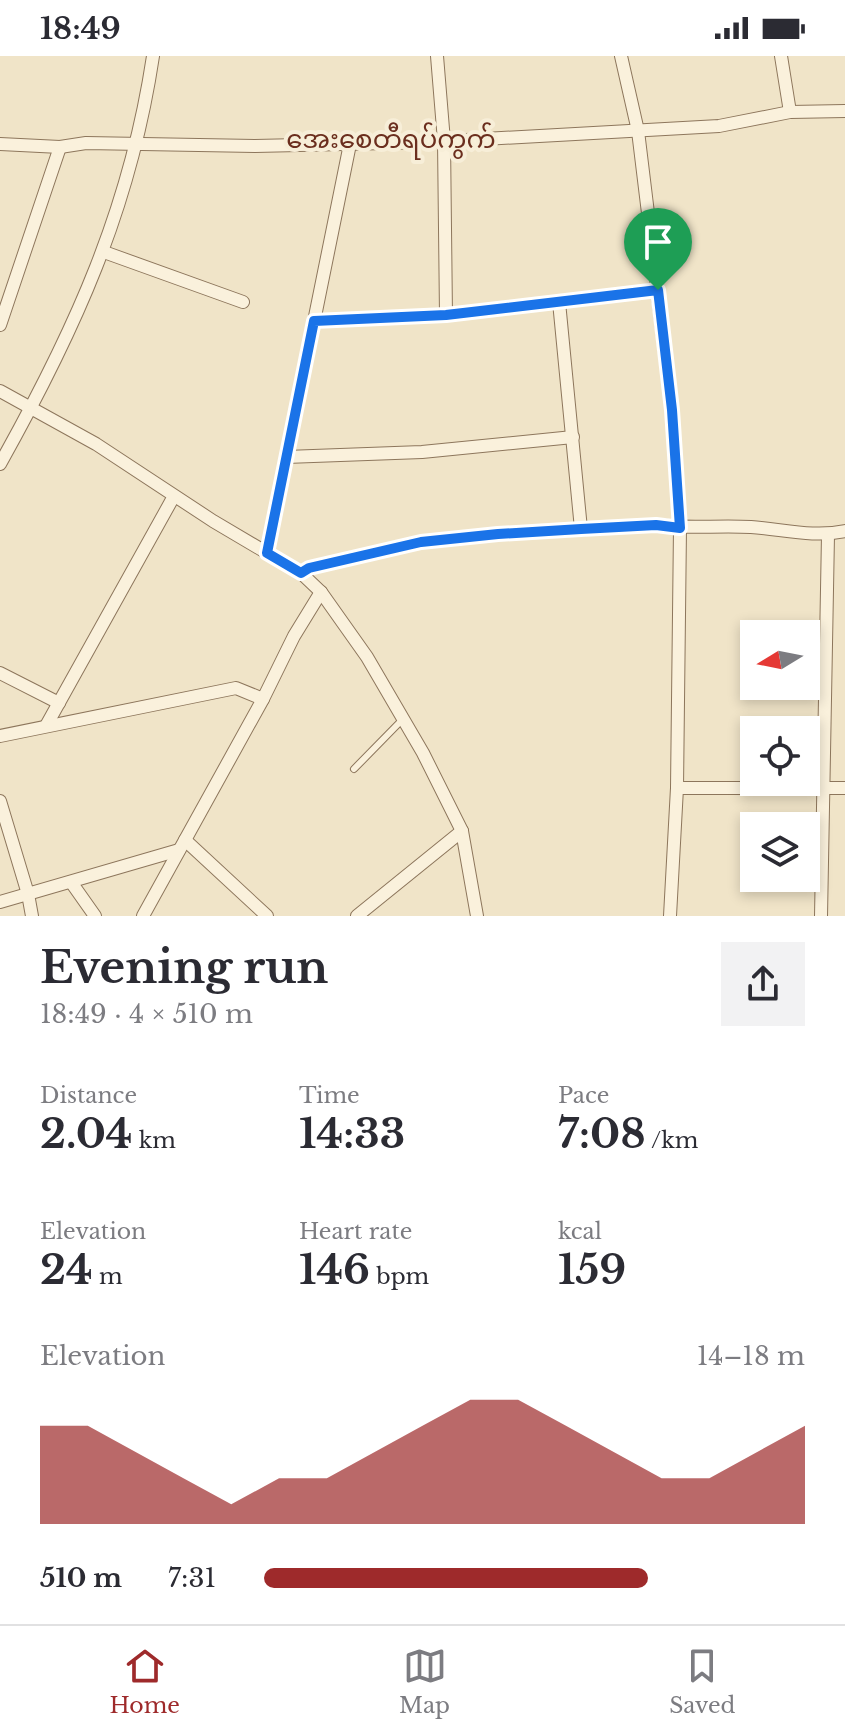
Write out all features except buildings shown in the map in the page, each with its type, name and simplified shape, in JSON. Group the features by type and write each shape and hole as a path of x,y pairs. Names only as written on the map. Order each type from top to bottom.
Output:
{"street":[{"path":"0,464 68,336 104,252 138,144 153,56"},
{"path":"437,56 444,141 446,315"},
{"path":"621,56 638,131 658,290 672,410 680,528 677,788 670,916"},
{"path":"781,56 790,112"},
{"path":"0,144 60,147 86,143 350,144 444,141 719,126 790,112 845,111"},
{"path":"267,553 350,144"},
{"path":"0,325 60,147"},
{"path":"104,252 243,302"},
{"path":"314,321 446,315 658,290"},
{"path":"559,302 581,529"},
{"path":"0,391 96,444 174,496 301,573 321,592 367,657 462,831 477,916"},
{"path":"286,457 422,452 573,437"},
{"path":"46,726 174,496"},
{"path":"301,573 309,568 421,542 498,534 656,525 680,528 750,527 828,535 845,531"},
{"path":"821,916 828,535"},
{"path":"143,916 263,699 294,636 321,592"},
{"path":"0,673 59,703"},
{"path":"0,736 236,688 263,699"},
{"path":"677,788 845,788"},
{"path":"0,801 32,916"},
{"path":"357,916 462,831"},
{"path":"0,902 182,845"},
{"path":"182,845 267,916"},
{"path":"71,882 95,916"}],"lane":[{"path":"354,769 403,719"}],"district":[{"name":"အေးစေတီရပ်ကွက်","path":"391,139"}],"route":[{"path":"658,290 672,410 680,528 656,525 581,529 421,542 309,568 301,573 267,553 314,321 446,315 658,290"}]}
